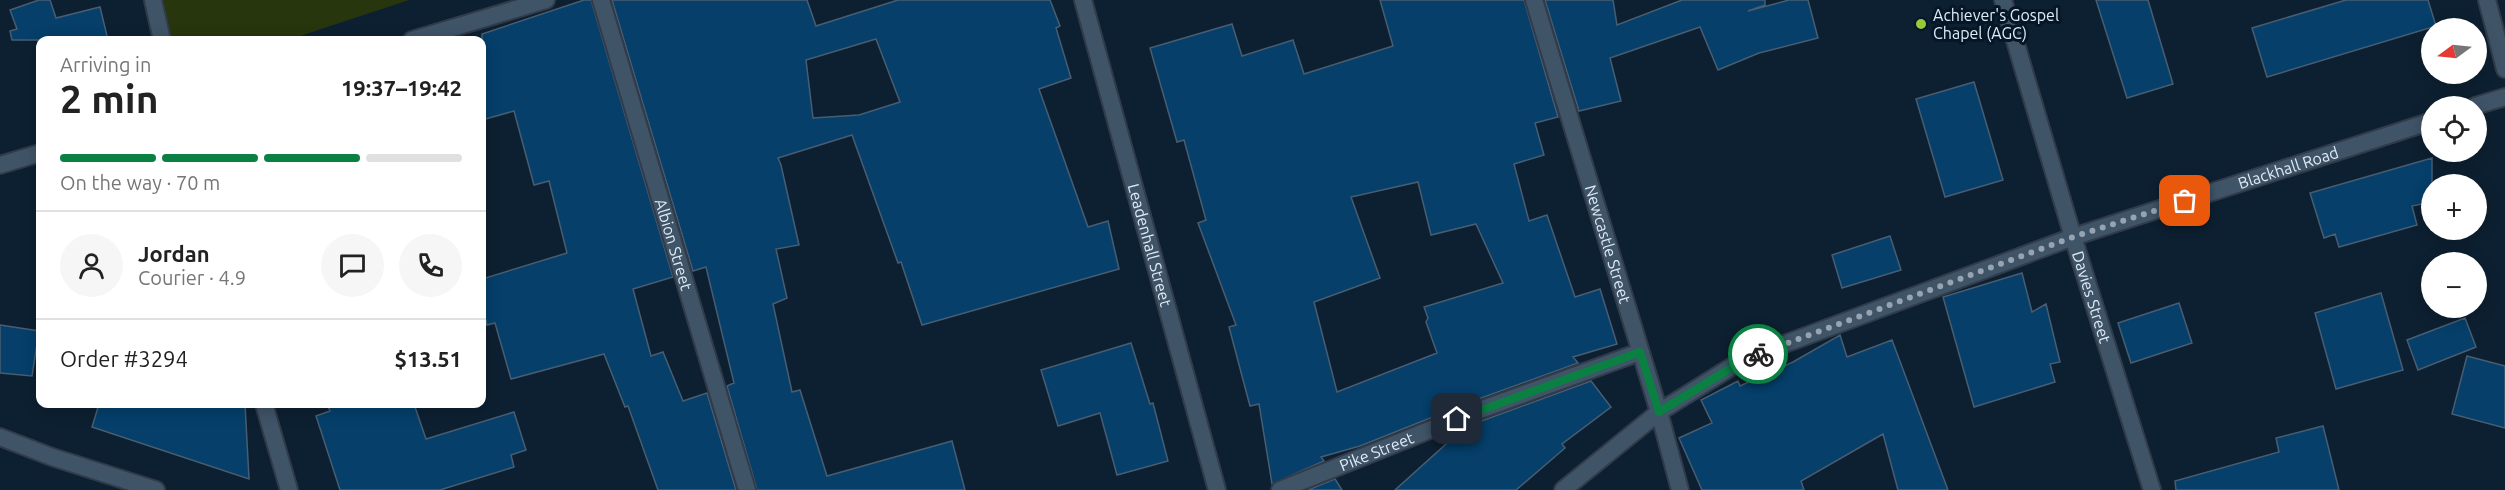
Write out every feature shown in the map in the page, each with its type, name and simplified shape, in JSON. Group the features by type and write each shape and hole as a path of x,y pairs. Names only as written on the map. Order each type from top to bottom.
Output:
{"street":[{"path":"153,0 161,36"},
{"path":"425,36 546,0"},
{"name":"Albion Street","path":"601,0 747,490"},
{"name":"Leadenhall Street","path":"1083,0 1217,490"},
{"name":"Newcastle Street","path":"1534,0 1607,236 1680,490"},
{"name":"Davies Street","path":"2003,0 2073,237 2152,490"},
{"path":"2487,0 2505,69"},
{"path":"2487,102 2505,97"},
{"name":"Blackhall Road","path":"1563,490 1659,412 1744,360 2073,237 2421,125"},
{"path":"0,165 36,154"},
{"name":"Pike Street","path":"1280,490 1477,411 1640,352"},
{"path":"265,408 289,490"},
{"path":"0,437 52,457 156,490"}],"green space":[{"path":"144,0 409,0 300,36 153,36"}],"building":[{"path":"39,0 50,0 56,18 100,7 107,36 36,36 36,40 12,40 10,31 17,29 10,10"},
{"path":"584,0 591,0 673,277 633,289 651,356 663,352 683,401 707,393 736,490 658,490 628,406 625,407 604,354 511,379 495,323 487,325 486,321 486,278 567,253 549,181 534,185 514,111 486,119 486,36 482,34"},
{"path":"612,0 807,0 816,26 898,0 1050,0 1060,26 1056,28 1071,78 1039,89 1088,227 1108,221 1119,269 922,325 901,262 898,263 852,135 778,158 799,245 776,249 787,298 773,304 792,392 800,390 827,476 952,441 965,490 757,490 727,386 734,383 706,267 693,271","holes":["876,39 900,102 859,115 813,118 806,60"]},
{"path":"1380,0 1524,0 1558,117 1535,123 1544,155 1514,164 1529,221 1547,215 1575,297 1600,289 1617,344 1573,357 1578,363 1473,401 1360,446 1321,457 1324,461 1272,484 1259,404 1250,406 1229,327 1236,325 1198,223 1206,220 1184,140 1177,142 1150,48 1232,24 1242,56 1293,40 1304,74 1393,46","holes":["1418,182 1431,235 1476,224 1503,283 1424,307 1428,318 1426,322 1437,353 1337,392 1314,302 1380,278 1351,197"]},
{"path":"1545,0 1613,0 1617,25 1682,0 1765,0 1765,5 1748,11 1789,0 1808,0 1818,38 1759,53 1718,70 1700,27 1610,58 1621,101 1579,111"},
{"path":"2096,0 2148,0 2173,84 2127,98"},
{"path":"2346,0 2428,0 2434,18 2421,18 2421,31 2267,77 2252,28"},
{"path":"1974,82 2003,180 1945,197 1916,99"},
{"path":"2421,161 2432,162 2432,174 2421,174 2421,204 2412,206 2417,225 2339,247 2335,234 2324,238 2310,193"},
{"path":"1890,236 1901,270 1842,288 1832,255"},
{"path":"2022,273 2032,312 2046,304 2060,362 2050,364 2055,382 1974,407 1943,297"},
{"path":"2381,293 2403,370 2336,389 2315,313"},
{"path":"2179,303 2192,343 2131,363 2118,323"},
{"path":"2465,318 2476,347 2418,370 2407,340"},
{"path":"0,325 36,331 32,376 0,373"},
{"path":"1840,335 1847,357 1892,340 1948,490 1898,490 1883,434 1801,481 1804,490 1702,490 1679,438 1712,423 1701,400 1738,381 1740,386 1793,362"},
{"path":"1131,343 1150,404 1153,403 1168,461 1117,475 1100,413 1058,426 1041,370"},
{"path":"2467,356 2505,366 2505,428 2452,414"},
{"path":"1591,381 1611,407 1562,444 1565,448 1516,490 1395,490 1465,427"},
{"path":"98,408 245,408 249,479 92,427"},
{"path":"329,408 415,408 426,439 514,412 526,450 511,455 514,467 440,490 340,490 316,416 330,411"},
{"path":"2323,426 2339,490 2176,490 2175,481 2279,452 2276,438"},
{"path":"1335,479 1342,490 1308,490"}],"way so far":[{"path":"1758,354 2073,237 2185,201"}],"place":[{"name":"Achiever's Gospel Chapel (AGC)","path":"1921,24"}],"route":[{"path":"1457,419 1640,352 1659,412 1744,360 1758,354"}]}
